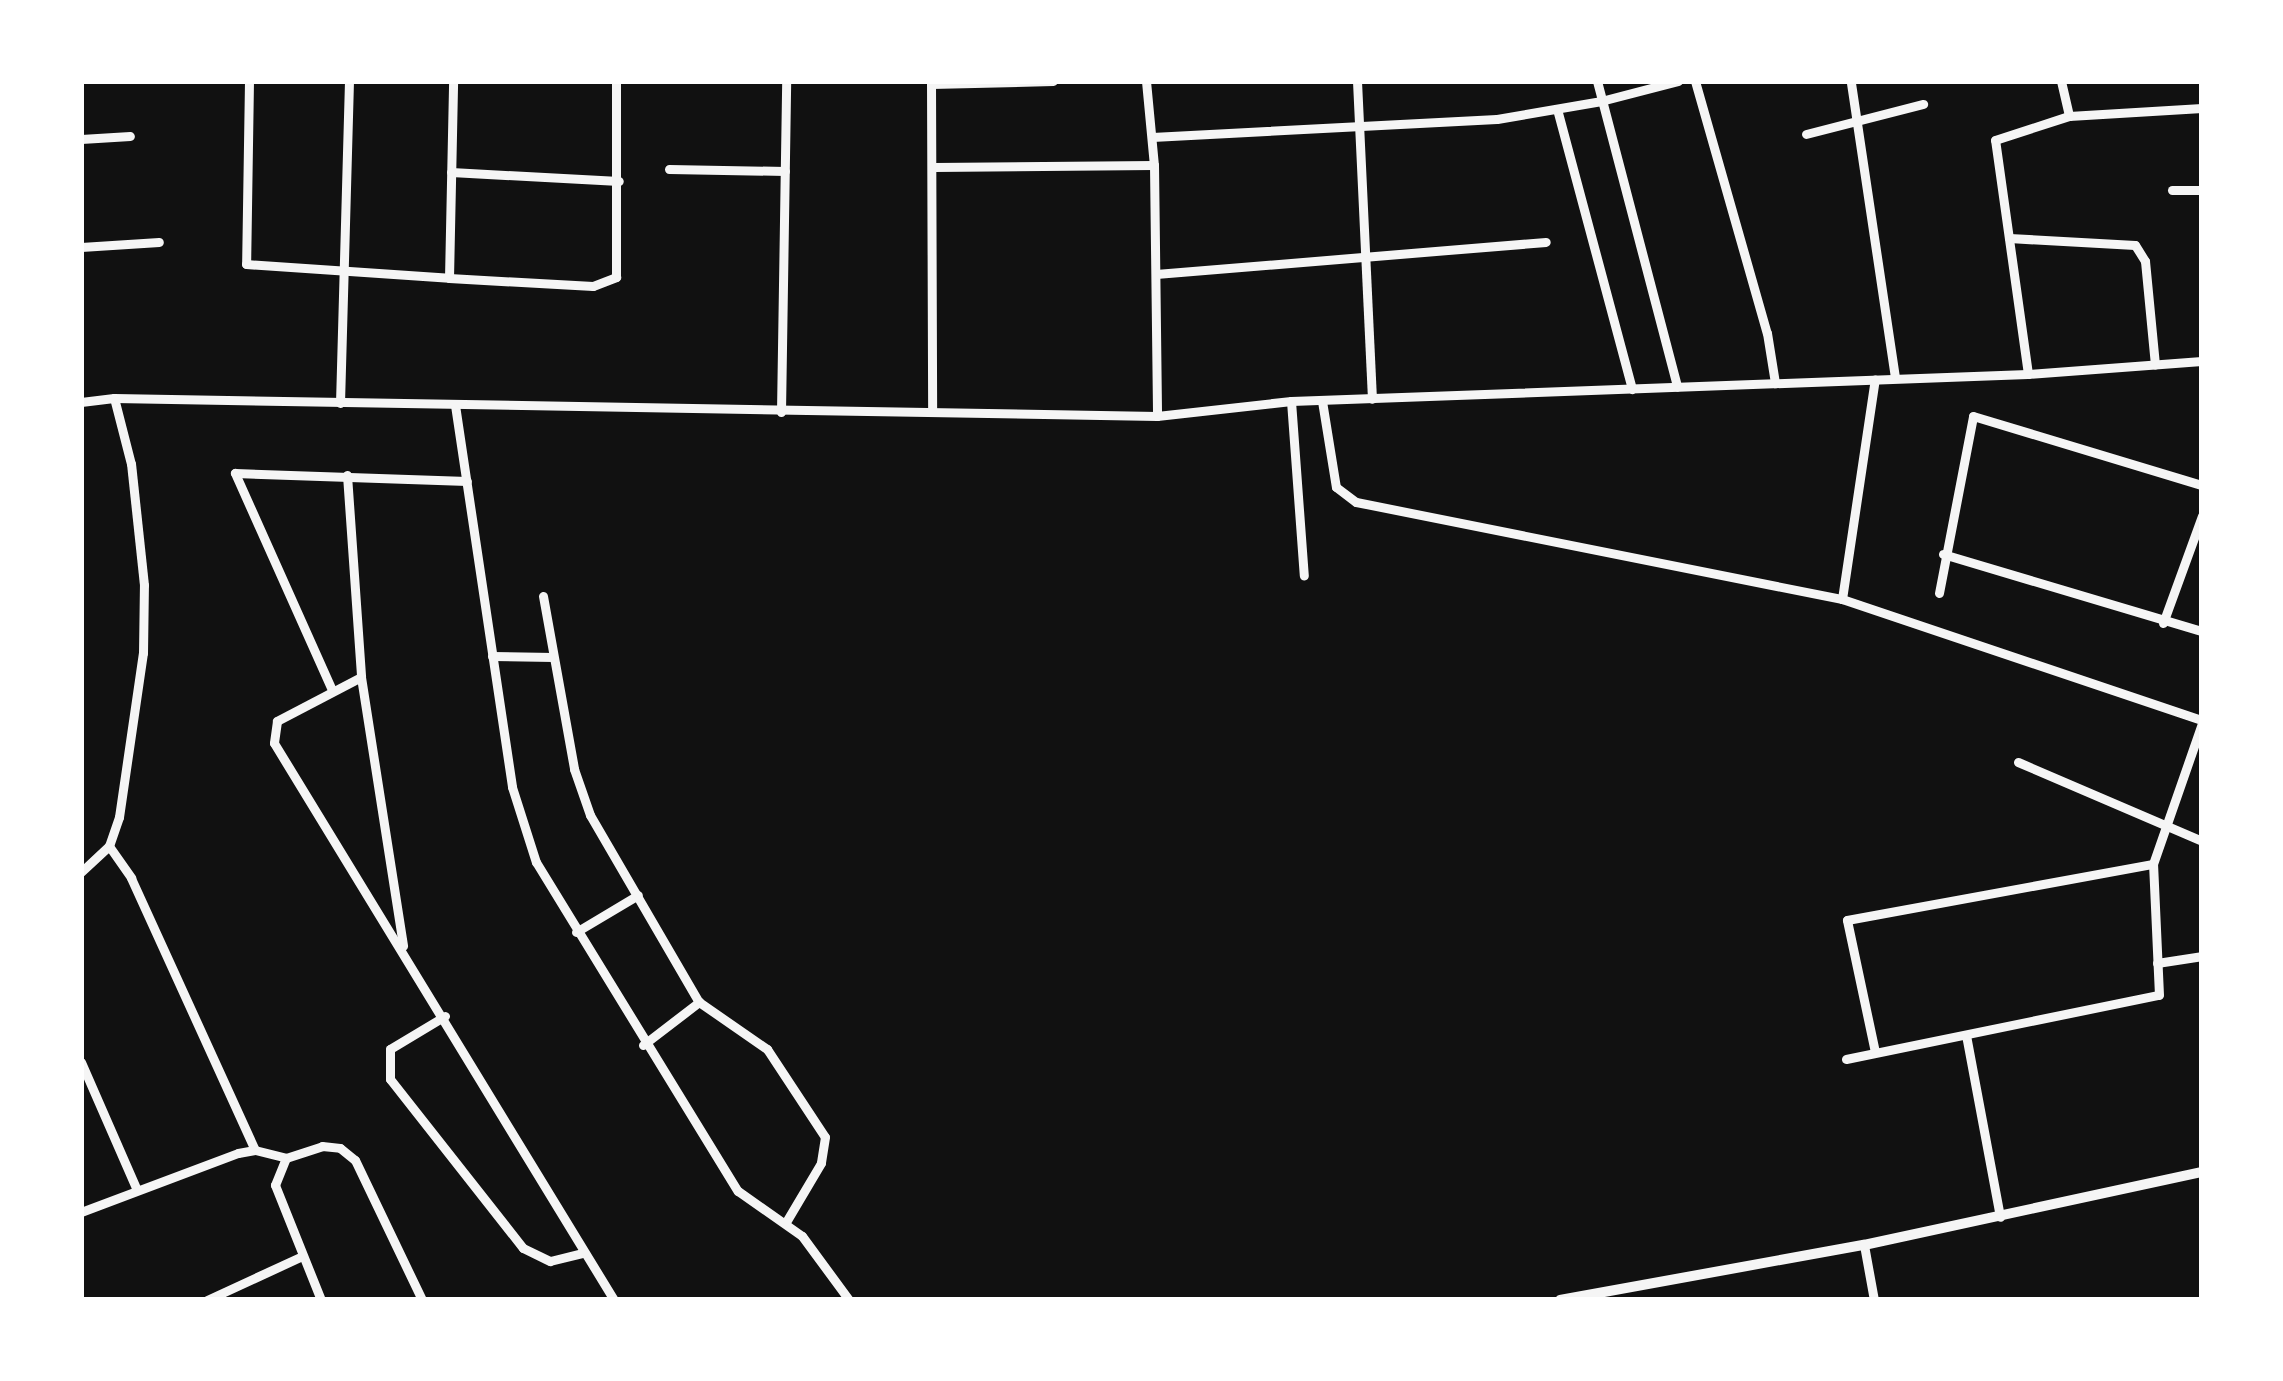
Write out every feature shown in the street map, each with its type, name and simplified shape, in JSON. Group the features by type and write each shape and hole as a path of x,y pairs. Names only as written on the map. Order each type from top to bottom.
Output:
{"street":[{"path":"249,81 246,264 609,284 619,265 616,81"},
{"path":"340,403 349,81"},
{"path":"449,278 453,81"},
{"path":"782,412 786,81"},
{"path":"932,412 932,83 1053,81"},
{"path":"1146,81 1154,164 1157,416"},
{"path":"1357,81 1372,399"},
{"path":"1597,81 1677,387"},
{"path":"1151,136 1497,119 1601,101 1678,81"},
{"path":"1694,81 1767,333 1775,383"},
{"path":"2061,81 2069,116"},
{"path":"1851,83 1894,378"},
{"path":"1806,134 1922,104"},
{"path":"2028,374 1995,140 2069,116 2202,108"},
{"path":"1557,109 1632,388"},
{"path":"81,139 130,136"},
{"path":"934,167 1154,164"},
{"path":"669,169 785,171"},
{"path":"451,172 619,181"},
{"path":"2172,190 2202,190"},
{"path":"2009,238 2135,245 2145,261 2155,364"},
{"path":"81,247 159,242"},
{"path":"1156,274 1546,242"},
{"path":"81,402 114,398 1157,416 1291,401 2028,374 2202,361"},
{"path":"1842,599 1875,379"},
{"path":"81,872 110,846 123,794 144,616 130,464 114,398"},
{"path":"1291,401 1304,576"},
{"path":"1322,401 1336,487 1355,502 1842,599 2202,721 2153,864 2159,995 1846,1059"},
{"path":"455,405 518,812 536,862 643,1045 737,1191 786,1222 849,1300"},
{"path":"1939,593 1973,416 2202,485"},
{"path":"332,690 235,473 466,482"},
{"path":"347,475 361,677 406,957"},
{"path":"2163,623 2202,516"},
{"path":"1943,554 2202,631"},
{"path":"543,596 580,794 699,1002 767,1049 825,1137 821,1163 786,1222"},
{"path":"492,656 553,657"},
{"path":"361,677 278,721 274,743 445,1016 614,1300"},
{"path":"2018,762 2202,841"},
{"path":"110,846 131,878 255,1150"},
{"path":"1875,1052 1847,920 2153,864"},
{"path":"576,932 638,895"},
{"path":"2157,963 2202,956"},
{"path":"643,1045 699,1002"},
{"path":"445,1016 390,1049 390,1079 524,1248 550,1261 583,1253"},
{"path":"1966,1035 2000,1217"},
{"path":"81,1062 87,1089 136,1188"},
{"path":"81,1212 136,1188 255,1150 286,1158 322,1146 340,1148 355,1160 422,1300"},
{"path":"286,1158 274,1186 321,1300"},
{"path":"1560,1300 1864,1245 2202,1172"},
{"path":"1864,1245 1874,1300"},
{"path":"207,1300 300,1257"}]}
